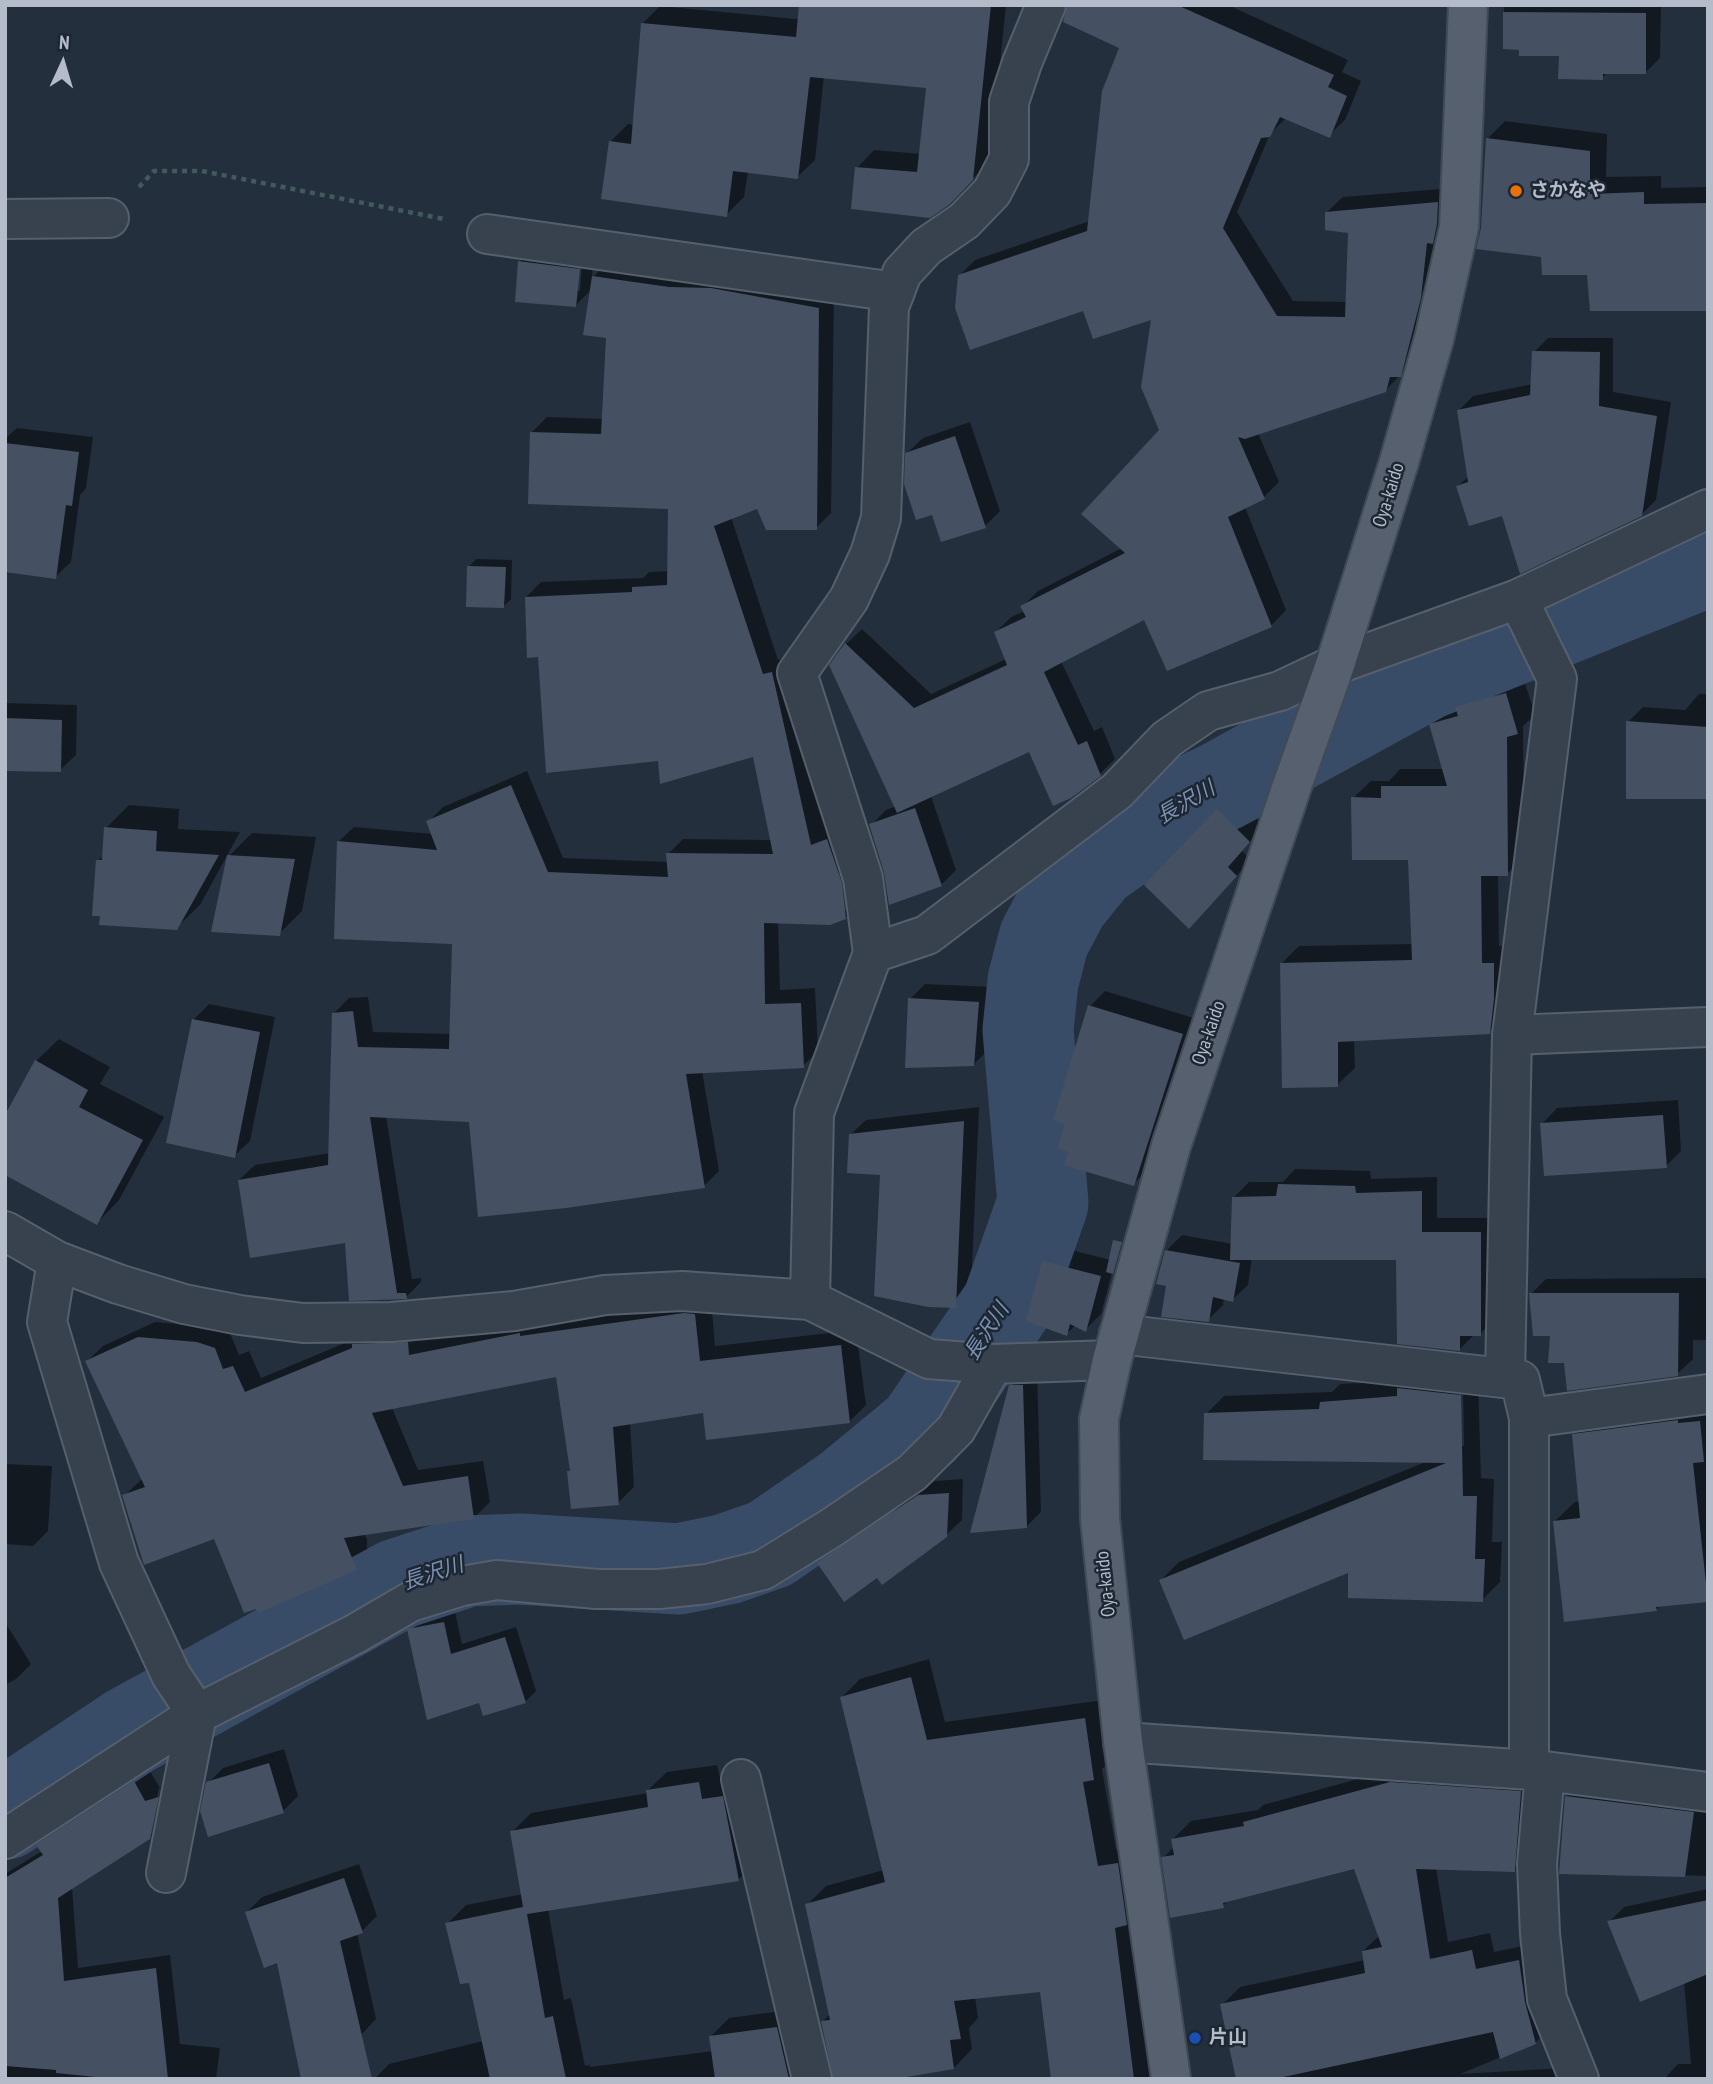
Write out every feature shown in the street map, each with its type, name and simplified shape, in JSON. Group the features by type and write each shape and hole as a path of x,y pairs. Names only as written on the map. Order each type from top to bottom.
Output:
{"main road":[{"name":"Oya-kaido","path":"1171,2079 1123,1742 1100,1519 1099,1419 1171,1146 1334,667 1399,462 1434,339 1459,227 1468,5"}],"street":[{"path":"810,1300 814,1113 873,953 863,878 797,673 849,599 870,554 881,518 889,307 902,273 926,247 964,221 992,192 1009,159 1009,102 1022,62 1046,5"},
{"path":"5,219 109,218"},
{"path":"487,234 895,292"},
{"path":"873,953 926,935 1117,791 1167,739 1208,711 1280,691 1334,667 1519,601 1708,509"},
{"path":"1505,1378 1512,1035 1557,679 1519,601"},
{"path":"1512,1035 1708,1027"},
{"path":"5,1231 57,1261 118,1284 184,1304 303,1323 392,1322 514,1311 605,1295 669,1292 762,1295 810,1300 929,1359 991,1364 1116,1347 1520,1380 1529,1418 1540,1934 1547,1999 1579,2079"},
{"path":"57,1261 47,1322 119,1563 186,1698 166,1873"},
{"path":"5,1839 186,1698 355,1634 410,1602 461,1586 497,1580 597,1589 659,1589 707,1584 763,1570 912,1473 956,1429 991,1364"},
{"path":"1529,1418 1708,1394"},
{"path":"1123,1742 1537,1770 1708,1792"},
{"path":"741,1780 812,2079"}],"path":[{"path":"109,218 154,171 202,172 463,222 487,234"}],"building":[{"path":"799,5 991,5 973,180 950,204 930,218 851,209 855,167 917,172 926,88 810,77 798,179 733,171 727,217 601,199 609,141 631,144 641,23 796,37"},
{"path":"1067,5 1177,5 1334,75 1328,87 1347,96 1330,138 1280,117 1270,137 1261,138 1223,228 1277,316 1345,317 1348,233 1325,230 1325,212 1438,202 1433,244 1427,243 1421,298 1401,377 1390,377 1386,392 1245,439 1238,437 1265,499 1228,517 1272,627 1167,671 1144,620 1044,672 1078,745 1087,741 1101,776 1071,798 1053,806 1029,752 897,813 829,665 845,643 914,708 1007,665 994,632 1026,617 1020,606 1125,553 1081,514 1159,430 1141,387 1151,320 1093,339 1083,311 970,350 955,308 958,275 1087,231 1102,91 1119,48 1063,22"},
{"path":"1503,12 1646,13 1646,74 1603,74 1603,80 1558,79 1559,56 1519,56 1519,50 1503,49"},
{"path":"1486,138 1590,151 1590,194 1644,192 1644,204 1708,203 1708,311 1590,311 1587,275 1542,275 1541,257 1476,249 1481,228"},
{"path":"518,261 580,269 576,307 515,302"},
{"path":"592,276 669,287 711,288 819,308 817,530 766,530 757,509 714,526 763,674 772,672 811,845 827,839 842,883 846,919 830,925 764,923 765,1004 801,1003 804,1068 686,1074 705,1188 566,1208 478,1217 469,1122 370,1117 397,1293 406,1293 407,1299 349,1301 345,1243 250,1258 238,1180 328,1165 332,1013 353,1011 358,1047 449,1049 452,944 334,939 337,841 437,850 426,821 511,785 548,872 668,877 666,853 773,854 753,757 660,784 658,761 546,773 538,657 527,658 525,597 632,592 632,587 667,585 668,509 528,504 530,432 601,434 606,338 583,335"},
{"path":"1532,351 1600,352 1599,406 1657,416 1642,516 1520,574 1502,516 1469,526 1456,486 1468,482 1457,410 1530,395"},
{"path":"955,436 986,528 941,542 932,515 916,520 904,484 905,453"},
{"path":"5,443 79,452 72,506 66,505 56,579 5,572"},
{"path":"467,566 506,567 504,608 466,607"},
{"path":"1506,693 1518,734 1507,737 1508,876 1481,876 1482,963 1494,963 1490,1034 1338,1042 1338,1087 1282,1088 1280,963 1412,960 1408,860 1352,860 1351,797 1381,798 1381,786 1447,786 1429,724 1458,716 1455,707"},
{"path":"5,718 62,720 61,772 5,771"},
{"path":"1626,721 1708,727 1708,799 1626,799"},
{"path":"915,808 942,886 889,905 884,872 869,824"},
{"path":"1217,809 1250,842 1228,867 1237,876 1189,929 1144,885"},
{"path":"104,827 157,831 156,851 219,855 177,930 99,925 100,916 92,916 96,860 102,860"},
{"path":"227,855 295,859 280,936 211,932"},
{"path":"908,998 979,1002 974,1066 905,1068"},
{"path":"1088,1005 1183,1034 1134,1186 1064,1165 1068,1152 1057,1148 1065,1124 1053,1120"},
{"path":"192,1019 260,1032 235,1158 166,1143"},
{"path":"35,1060 88,1090 79,1107 143,1140 97,1225 5,1175 5,1115"},
{"path":"1663,1115 1667,1168 1544,1176 1540,1123"},
{"path":"964,1121 956,1308 928,1307 874,1296 880,1175 847,1173 849,1134"},
{"path":"1278,1184 1355,1186 1356,1193 1422,1191 1422,1232 1481,1232 1481,1336 1460,1336 1460,1351 1397,1344 1396,1260 1230,1260 1232,1197 1276,1196"},
{"path":"1113,1240 1122,1242 1113,1274 1106,1272"},
{"path":"1165,1250 1240,1263 1233,1302 1213,1297 1209,1322 1161,1317 1166,1286 1156,1284"},
{"path":"1042,1261 1101,1276 1086,1332 1070,1324 1067,1336 1026,1321"},
{"path":"1529,1293 1679,1293 1678,1376 1567,1391 1564,1363 1548,1363 1550,1336 1533,1336"},
{"path":"684,1313 695,1314 700,1361 841,1345 850,1423 706,1440 703,1413 613,1427 619,1505 571,1509 567,1471 570,1471 556,1377 372,1413 403,1486 468,1476 474,1519 344,1538 357,1570 258,1613 256,1609 244,1613 214,1539 144,1565 122,1495 145,1487 85,1361 138,1337 197,1342 215,1348 223,1369 233,1366 245,1392 352,1348 352,1344 408,1342 409,1355 520,1333 520,1336"},
{"path":"1009,1385 1023,1385 1027,1528 970,1533"},
{"path":"1397,1388 1461,1395 1463,1496 1477,1496 1475,1559 1485,1559 1483,1602 1348,1598 1348,1573 1184,1640 1159,1580 1446,1463 1203,1460 1204,1413 1319,1409 1320,1402 1397,1396"},
{"path":"1678,1420 1678,1423 1700,1421 1704,1462 1693,1463 1708,1602 1656,1607 1657,1611 1564,1622 1553,1521 1580,1518 1572,1434"},
{"path":"949,1493 947,1537 882,1585 877,1578 844,1602 817,1563 918,1495"},
{"path":"444,1622 451,1654 505,1637 526,1703 483,1716 479,1703 427,1720 407,1629"},
{"path":"911,1677 927,1740 1085,1718 1094,1780 1083,1782 1098,1866 1118,1863 1127,1925 1115,1928 1134,2079 1051,2079 1040,1992 954,2001 961,2039 950,2040 954,2069 895,2079 833,2079 821,2021 830,2020 805,1904 885,1882 840,1697"},
{"path":"269,1763 284,1813 208,1837 200,1811 206,1782"},
{"path":"134,1781 145,1801 159,1797 150,1839 58,1898 64,1981 156,1968 168,2079 116,2079 5,2066 5,1878 43,1855 36,1845"},
{"path":"699,1782 702,1799 723,1796 739,1881 527,1914 545,2018 553,2016 566,2079 490,2079 469,1983 460,1984 445,1923 523,1907 510,1831 648,1807 646,1790"},
{"path":"1390,1782 1521,1791 1515,1872 1416,1869 1430,1959 1472,1950 1476,1969 1519,1960 1525,2002 1536,2044 1500,2059 1493,2032 1274,2079 1236,2079 1220,2004 1365,1973 1362,1951 1382,1947 1354,1869 1223,1903 1224,1908 1170,1918 1161,1857 1174,1855 1171,1839 1244,1826 1243,1822"},
{"path":"1565,1796 1694,1812 1685,1877 1559,1874"},
{"path":"344,1878 363,1933 340,1941 372,2079 301,2079 277,1963 264,1968 245,1912"},
{"path":"1708,1900 1708,1974 1640,2002 1607,1921"},
{"path":"777,2027 789,2079 715,2079 709,2036"}],"waterway":[{"name":"長沢川","path":"5,1814 130,1731 398,1584 468,1561 520,1559 679,1569 727,1559 770,1544 847,1491 922,1429 1007,1305 1043,1203 1028,1030 1033,981 1044,939 1064,901 1094,864 1166,813 1222,786 1425,675 1708,561"}],"place":[{"name":"さかなや","path":"1516,191"},
{"name":"片山","path":"1195,2038"}]}
